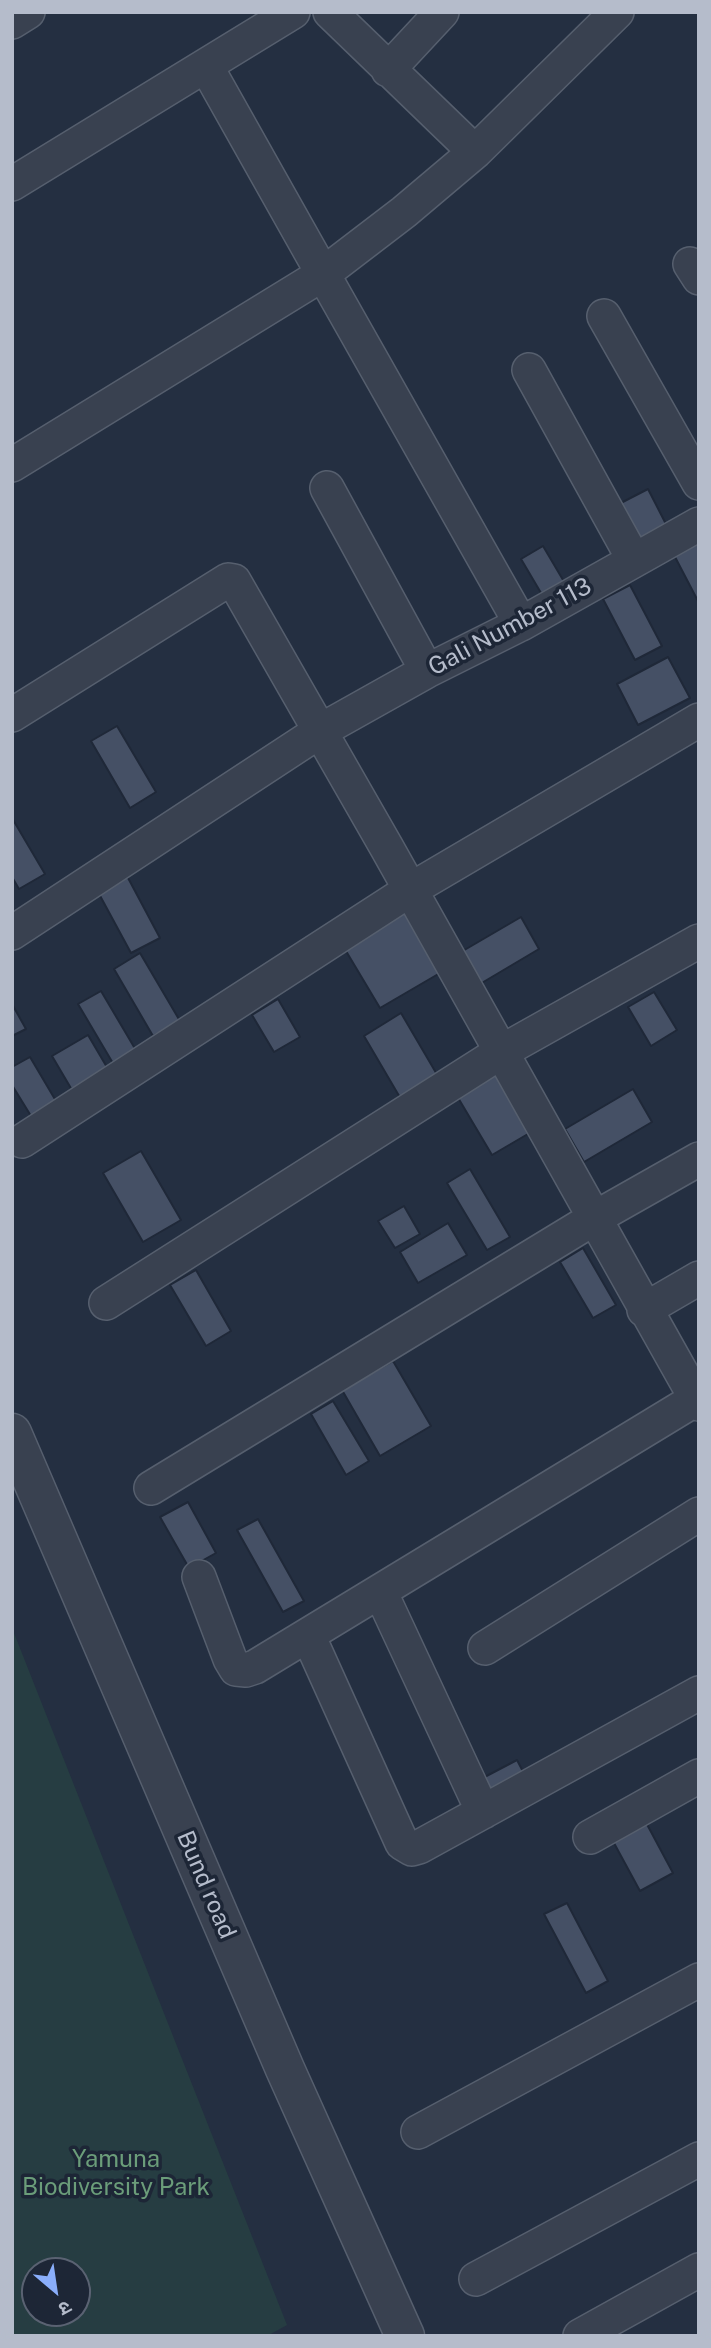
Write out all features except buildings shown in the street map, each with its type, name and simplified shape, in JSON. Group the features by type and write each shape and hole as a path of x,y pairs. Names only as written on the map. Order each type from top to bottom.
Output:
{"street":[{"path":"12,22 28,12"},
{"path":"12,184 293,12"},
{"path":"330,12 475,152"},
{"path":"388,70 442,12"},
{"path":"12,465 323,274 404,212 475,152 617,12"},
{"path":"206,66 521,624"},
{"path":"604,316 699,483"},
{"path":"528,370 634,560"},
{"path":"327,488 427,671"},
{"name":"Gali Number 113","path":"12,933 320,731 427,671 521,624 699,524"},
{"path":"12,715 228,580 234,581 697,1402 255,1667 236,1669 199,1577"},
{"path":"22,1141 410,890 699,720"},
{"path":"106,1303 500,1052 699,941"},
{"path":"151,1488 593,1219 699,1159"},
{"path":"644,1310 699,1279"},
{"name":"Bund road","path":"12,1433 285,2069 405,2336"},
{"path":"485,1648 699,1514"},
{"path":"380,1591 483,1812"},
{"path":"308,1635 406,1847 412,1849 699,1693"},
{"path":"590,1837 699,1776"},
{"path":"418,2132 699,1980"},
{"path":"476,2278 699,2160"},
{"path":"580,2336 699,2270"}],"green space":[{"name":"Yamuna Biodiversity Park","path":"12,1628 287,2325 267,2336 12,2336"}]}
